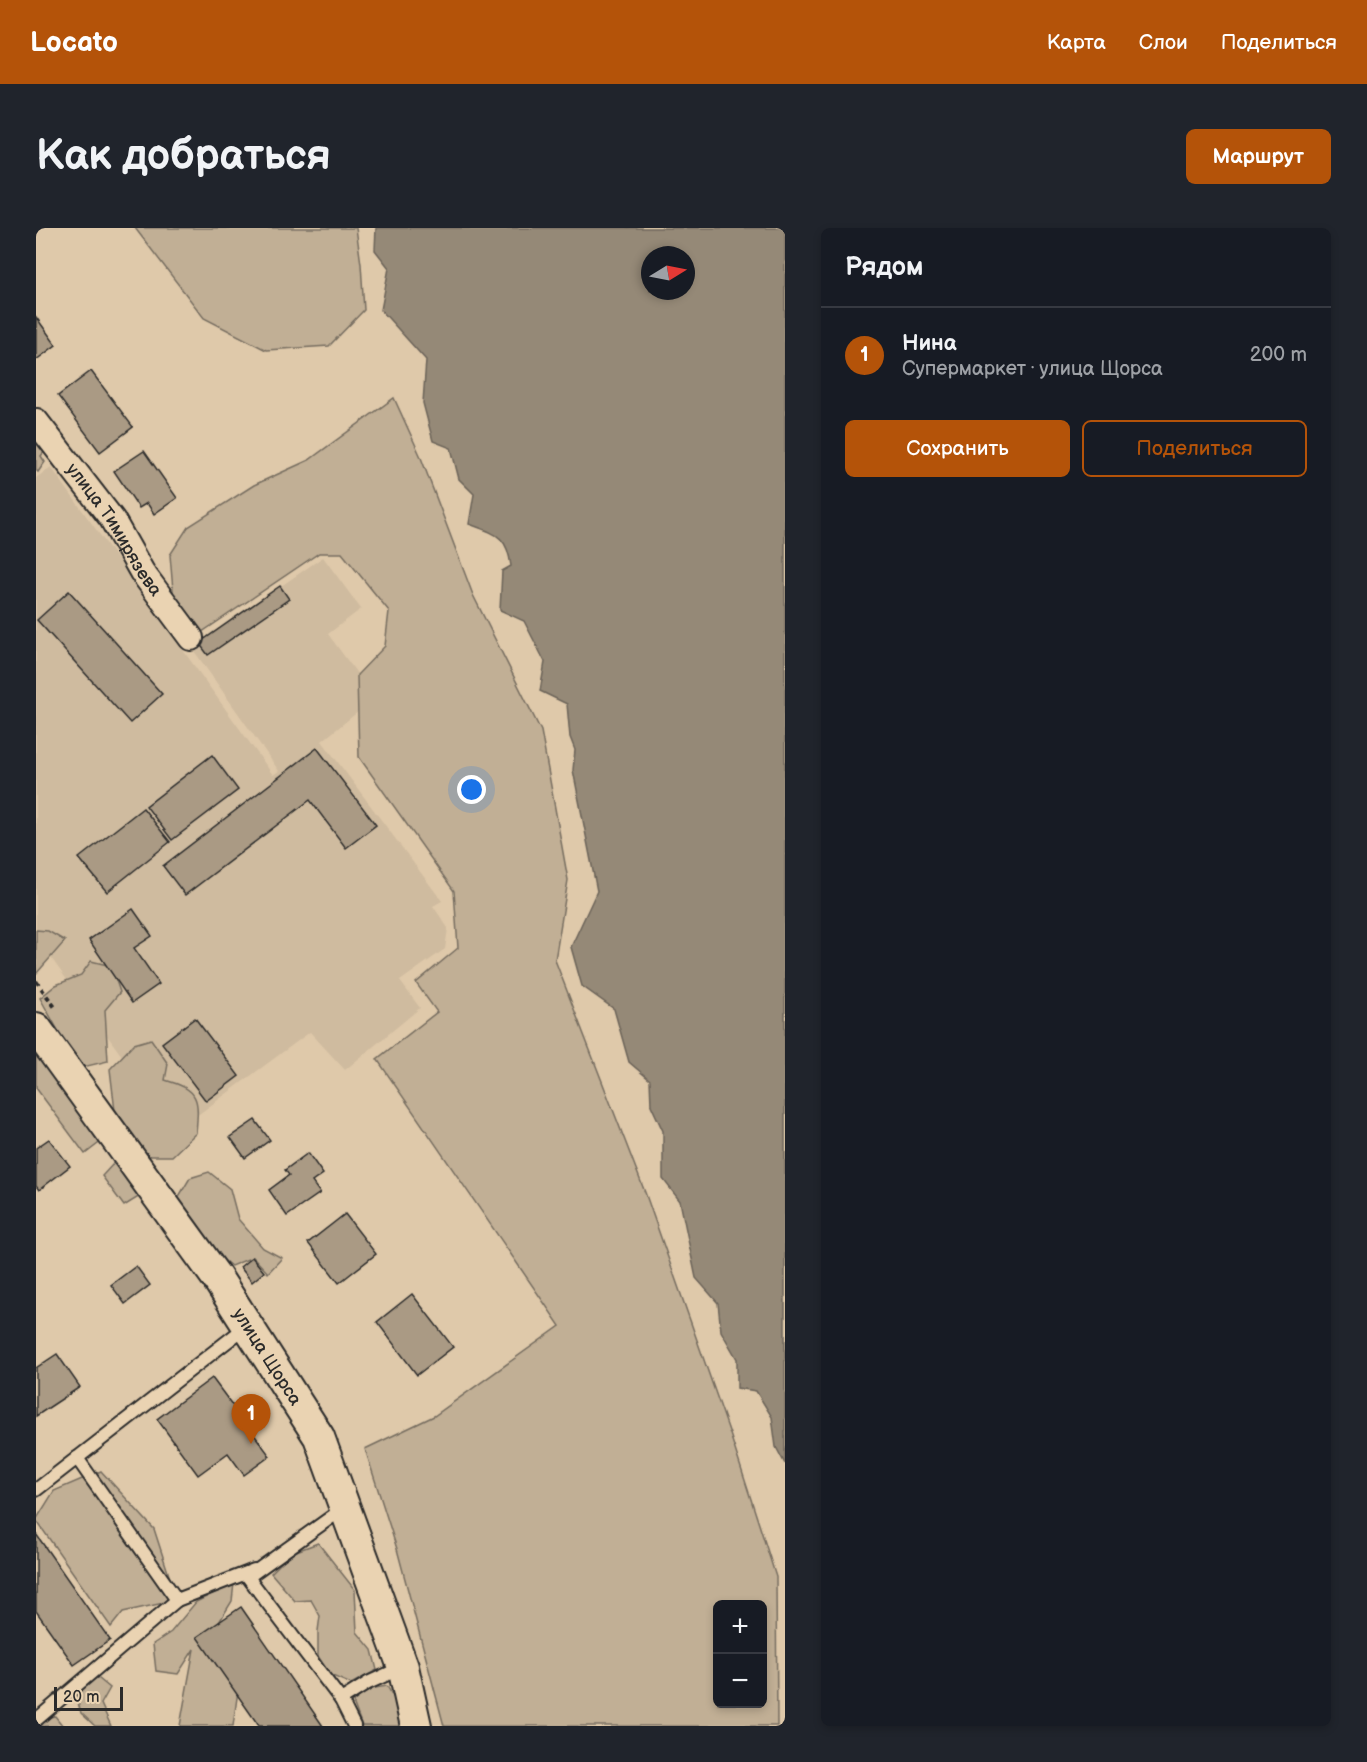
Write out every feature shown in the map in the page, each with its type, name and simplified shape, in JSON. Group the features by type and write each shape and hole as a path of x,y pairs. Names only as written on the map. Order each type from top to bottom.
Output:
{"street":[{"name":"улица Тимирязева","path":"36,421 112,519 142,572 190,638"},
{"name":"улица Щорса","path":"36,1028 217,1278 247,1326 277,1383 319,1437 403,1667 416,1726"}],"lane":[{"path":"36,1490 247,1326"},
{"path":"77,1458 177,1600"},
{"path":"345,1507 248,1577 341,1700 354,1726"},
{"path":"36,1720 177,1600 262,1566"},
{"path":"341,1700 368,1683 403,1667"}],"shaded area":[{"path":"135,228 356,228 364,310 329,346 266,350 204,318"},
{"path":"376,228 785,228 785,1464 776,1447 772,1417 756,1391 737,1388 737,1359 721,1331 718,1303 696,1278 680,1201 663,1179 663,1131 651,1105 650,1080 629,1062 614,1009 582,986 571,947 597,891 573,770 575,750 570,737 567,704 540,691 545,662 524,621 500,610 502,571 511,566 507,548 499,537 469,524 474,494 459,479 451,448 433,441 423,403 426,360 381,310 389,268 375,250"},
{"path":"394,398 420,455 473,595 541,731 568,880 555,960 646,1195 730,1434 776,1577 777,1726 444,1726 397,1549 365,1449 434,1416 560,1326 377,1059 437,1012 416,983 458,948 454,891 359,757 357,675 385,646 389,611 342,553 319,553 202,632 174,602 170,555 188,527 254,485 309,460"},
{"path":"36,438 47,448 41,456 45,462 38,472 36,470"},
{"path":"51,467 273,775 279,771 192,648 323,557 361,609 328,634 375,698 322,741 442,901 433,906 448,928 445,949 400,981 420,1008 345,1070 310,1032 176,1131 36,937 36,478"},
{"path":"36,930 48,931 65,941 36,974"},
{"path":"91,961 111,966 120,992 105,1010 108,1061 79,1068 40,998 56,985 81,975"},
{"path":"36,1038 112,1133 85,1154 36,1088"},
{"path":"151,1039 168,1064 165,1080 191,1092 197,1104 196,1133 172,1156 137,1156 115,1111 110,1069 134,1044"},
{"path":"114,1163 134,1173 145,1193 124,1206 102,1176"},
{"path":"209,1172 230,1189 238,1219 263,1248 282,1258 268,1273 253,1257 231,1266 196,1237 178,1198 190,1178"},
{"path":"101,1471 154,1529 177,1600 123,1612 111,1627 36,1520 54,1491"},
{"path":"318,1543 355,1590 357,1632 372,1650 377,1670 351,1684 330,1675 318,1656 320,1616 311,1600 295,1601 271,1573 291,1553"},
{"path":"234,1583 232,1601 210,1637 241,1669 233,1726 180,1726 194,1649 178,1674 156,1671 153,1644 171,1632 196,1602"},
{"path":"93,1674 110,1688 101,1704 111,1726 95,1726 81,1713 74,1689"},
{"path":"387,1686 396,1702 402,1726 362,1726 353,1702 369,1689"},
{"path":"55,1716 63,1726 36,1726 36,1719"}],"building":[{"path":"36,317 56,345 36,360"},
{"path":"91,371 133,427 100,452 58,396"},
{"path":"144,451 177,498 154,514 147,503 139,508 114,471"},
{"path":"280,586 289,599 208,655 199,643"},
{"path":"69,591 162,694 130,723 37,620"},
{"path":"317,748 376,825 346,848 310,800 185,895 163,866"},
{"path":"212,755 238,790 172,840 146,806"},
{"path":"143,808 170,842 107,892 79,858"},
{"path":"133,909 152,936 134,948 159,984 132,1003 89,940"},
{"path":"195,1018 239,1076 206,1101 162,1043"},
{"path":"255,1120 270,1140 245,1158 230,1137"},
{"path":"49,1139 70,1166 39,1190 36,1186 36,1148"},
{"path":"308,1153 323,1174 312,1182 320,1193 287,1216 269,1190 289,1175 285,1170"},
{"path":"345,1214 376,1254 339,1283 308,1243"},
{"path":"252,1257 264,1272 252,1282 240,1267"},
{"path":"136,1266 150,1285 125,1304 111,1285"},
{"path":"412,1294 453,1347 417,1375 377,1322"},
{"path":"57,1354 80,1387 36,1416 36,1368"},
{"path":"212,1378 270,1456 244,1475 228,1453 198,1475 157,1419"},
{"path":"36,1534 110,1640 74,1665 36,1611"},
{"path":"241,1607 323,1726 259,1726 197,1637"}],"place":[{"name":"Нина","path":"251,1444"}]}
